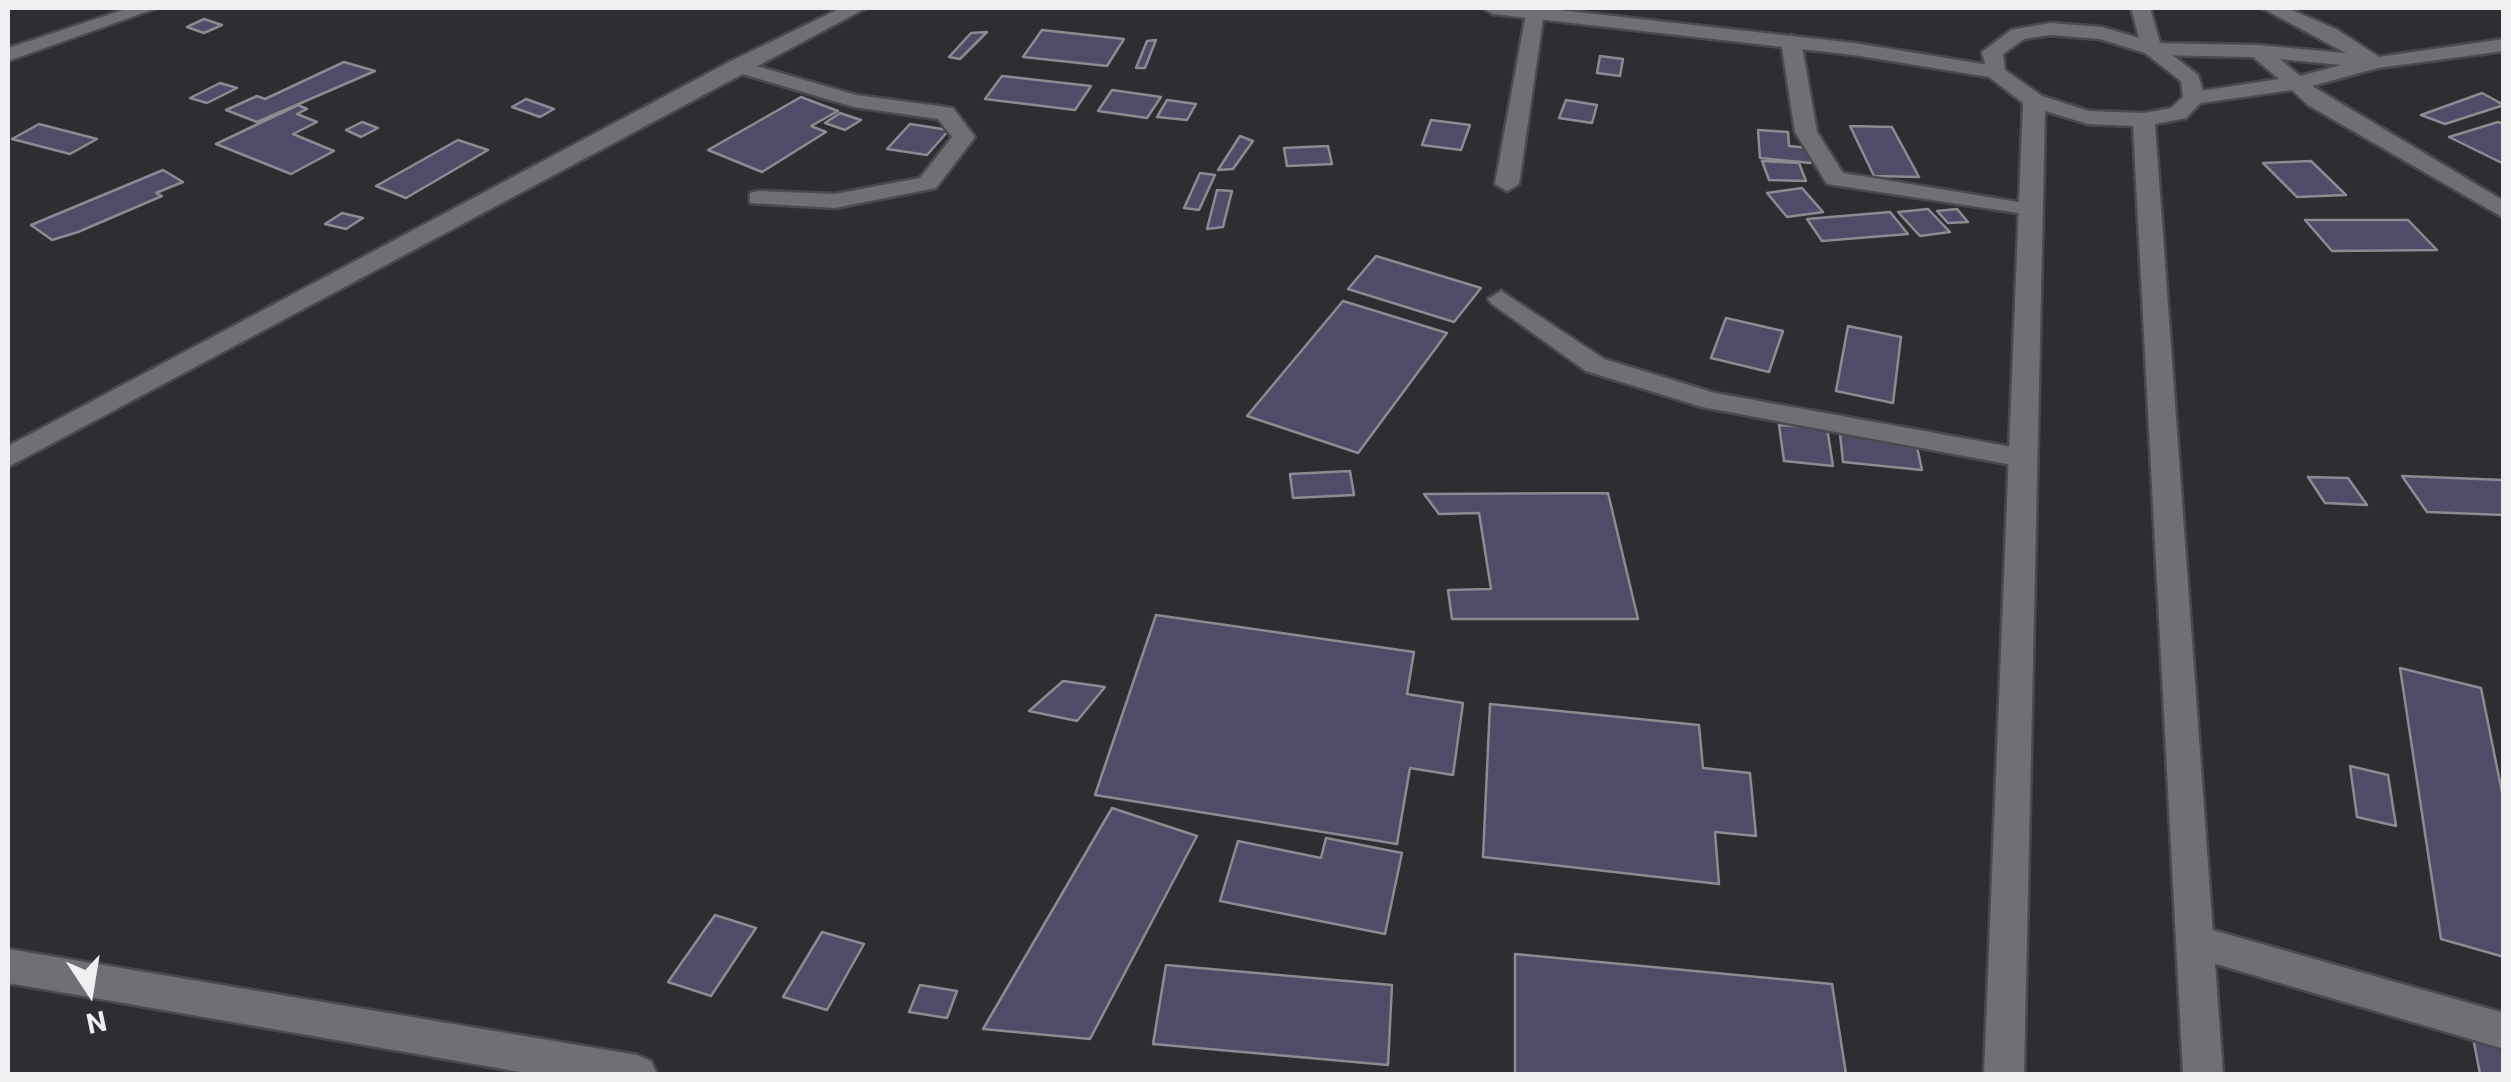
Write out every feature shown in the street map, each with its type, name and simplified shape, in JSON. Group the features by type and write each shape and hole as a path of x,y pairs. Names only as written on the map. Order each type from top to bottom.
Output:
{"street":[{"path":"8,55 147,8"},
{"path":"8,458 736,66 856,8"},
{"path":"1493,8 1994,62 2034,100 2088,118 2144,120 2178,113 2194,98 2298,83 2377,62 2504,45"},
{"path":"1994,62 2035,8"},
{"path":"2141,8 2152,49 2191,78 2194,98"},
{"path":"2272,8 2329,33 2377,62"},
{"path":"1507,184 1534,12"},
{"path":"2018,34 2050,29 2088,32 2152,49 2258,52 2377,62"},
{"path":"1791,42 1806,132 1835,180 2030,212"},
{"path":"2258,52 2316,100 2504,211"},
{"path":"736,66 854,100 945,113 964,137 928,183 835,201 758,198"},
{"path":"2004,1074 2034,100"},
{"path":"2144,120 2203,1074"},
{"path":"1501,299 1594,365 1662,386 1712,401 2023,458"},
{"path":"2195,942 2504,1031"},
{"path":"8,966 638,1074"}],"building":[{"path":"204,19 222,25 204,33 187,27"},
{"path":"1042,30 1124,39 1107,66 1023,57"},
{"path":"987,32 960,59 949,57 971,33"},
{"path":"1156,40 1145,68 1136,68 1147,41"},
{"path":"1600,56 1623,59 1620,76 1597,73"},
{"path":"344,62 375,71 257,122 226,110 257,96 265,99"},
{"path":"1002,76 1091,86 1075,110 985,99"},
{"path":"220,83 237,88 207,103 190,98"},
{"path":"1112,90 1161,97 1147,118 1098,111"},
{"path":"2482,93 2504,105 2445,124 2421,115"},
{"path":"801,97 838,111 811,126 826,132 762,172 708,150"},
{"path":"526,99 554,109 540,117 512,107"},
{"path":"1167,100 1196,104 1187,120 1157,117"},
{"path":"1566,100 1597,105 1592,123 1559,118"},
{"path":"298,105 307,109 297,114 317,122 293,134 334,151 291,174 216,144"},
{"path":"840,113 861,120 845,130 825,123"},
{"path":"1431,120 1470,125 1461,150 1422,145"},
{"path":"362,122 378,128 361,137 346,130"},
{"path":"2498,122 2504,124 2504,164 2449,137"},
{"path":"39,124 97,139 70,154 12,139"},
{"path":"910,124 949,130 927,155 887,149"},
{"path":"1850,126 1892,127 1919,177 1874,176"},
{"path":"1758,130 1788,132 1789,146 1810,148 1811,163 1760,158"},
{"path":"1240,136 1253,141 1233,169 1218,170"},
{"path":"458,140 488,150 406,198 376,186"},
{"path":"1328,146 1332,164 1287,166 1284,148"},
{"path":"1762,161 1799,163 1806,181 1769,180"},
{"path":"2311,161 2346,195 2297,197 2263,163"},
{"path":"163,170 183,182 156,193 162,196 78,232 52,240 31,225"},
{"path":"1200,173 1215,175 1199,210 1184,208"},
{"path":"1802,188 1823,212 1787,217 1767,193"},
{"path":"1217,190 1232,191 1223,227 1207,229"},
{"path":"1928,209 1950,232 1920,236 1898,212"},
{"path":"1957,209 1968,222 1948,223 1937,211"},
{"path":"1890,212 1908,234 1822,241 1807,219"},
{"path":"342,213 363,218 346,229 325,224"},
{"path":"2305,220 2408,220 2437,250 2332,251"},
{"path":"1376,256 1481,288 1454,322 1348,289"},
{"path":"1343,301 1447,333 1358,453 1247,416"},
{"path":"1726,318 1783,331 1769,372 1711,358"},
{"path":"1848,326 1901,337 1893,403 1836,391"},
{"path":"1779,425 1827,428 1833,466 1784,461"},
{"path":"1840,434 1916,442 1922,470 1843,462"},
{"path":"1350,471 1354,495 1293,498 1290,474"},
{"path":"2402,476 2504,480 2504,515 2427,512"},
{"path":"2308,477 2348,478 2367,505 2325,503"},
{"path":"1608,493 1638,619 1452,619 1448,590 1491,589 1479,513 1439,514 1424,494"},
{"path":"1156,615 1414,652 1407,694 1463,703 1453,775 1410,768 1397,844 1095,795"},
{"path":"2400,668 2481,688 2504,802 2504,957 2441,939"},
{"path":"1063,681 1105,687 1077,721 1029,711"},
{"path":"1490,704 1699,725 1703,768 1750,773 1756,836 1715,832 1719,884 1483,857"},
{"path":"2350,766 2388,775 2396,826 2357,817"},
{"path":"1112,808 1197,836 1090,1039 983,1029"},
{"path":"1326,838 1402,853 1385,934 1220,901 1238,841 1321,858"},
{"path":"715,915 756,928 711,996 668,982"},
{"path":"822,932 864,944 827,1010 783,997"},
{"path":"1515,954 1832,984 1846,1074 1515,1074"},
{"path":"1166,965 1392,985 1388,1065 1153,1044"},
{"path":"920,985 957,991 947,1018 909,1012"},
{"path":"2472,1032 2504,1041 2504,1074 2480,1074"}]}
